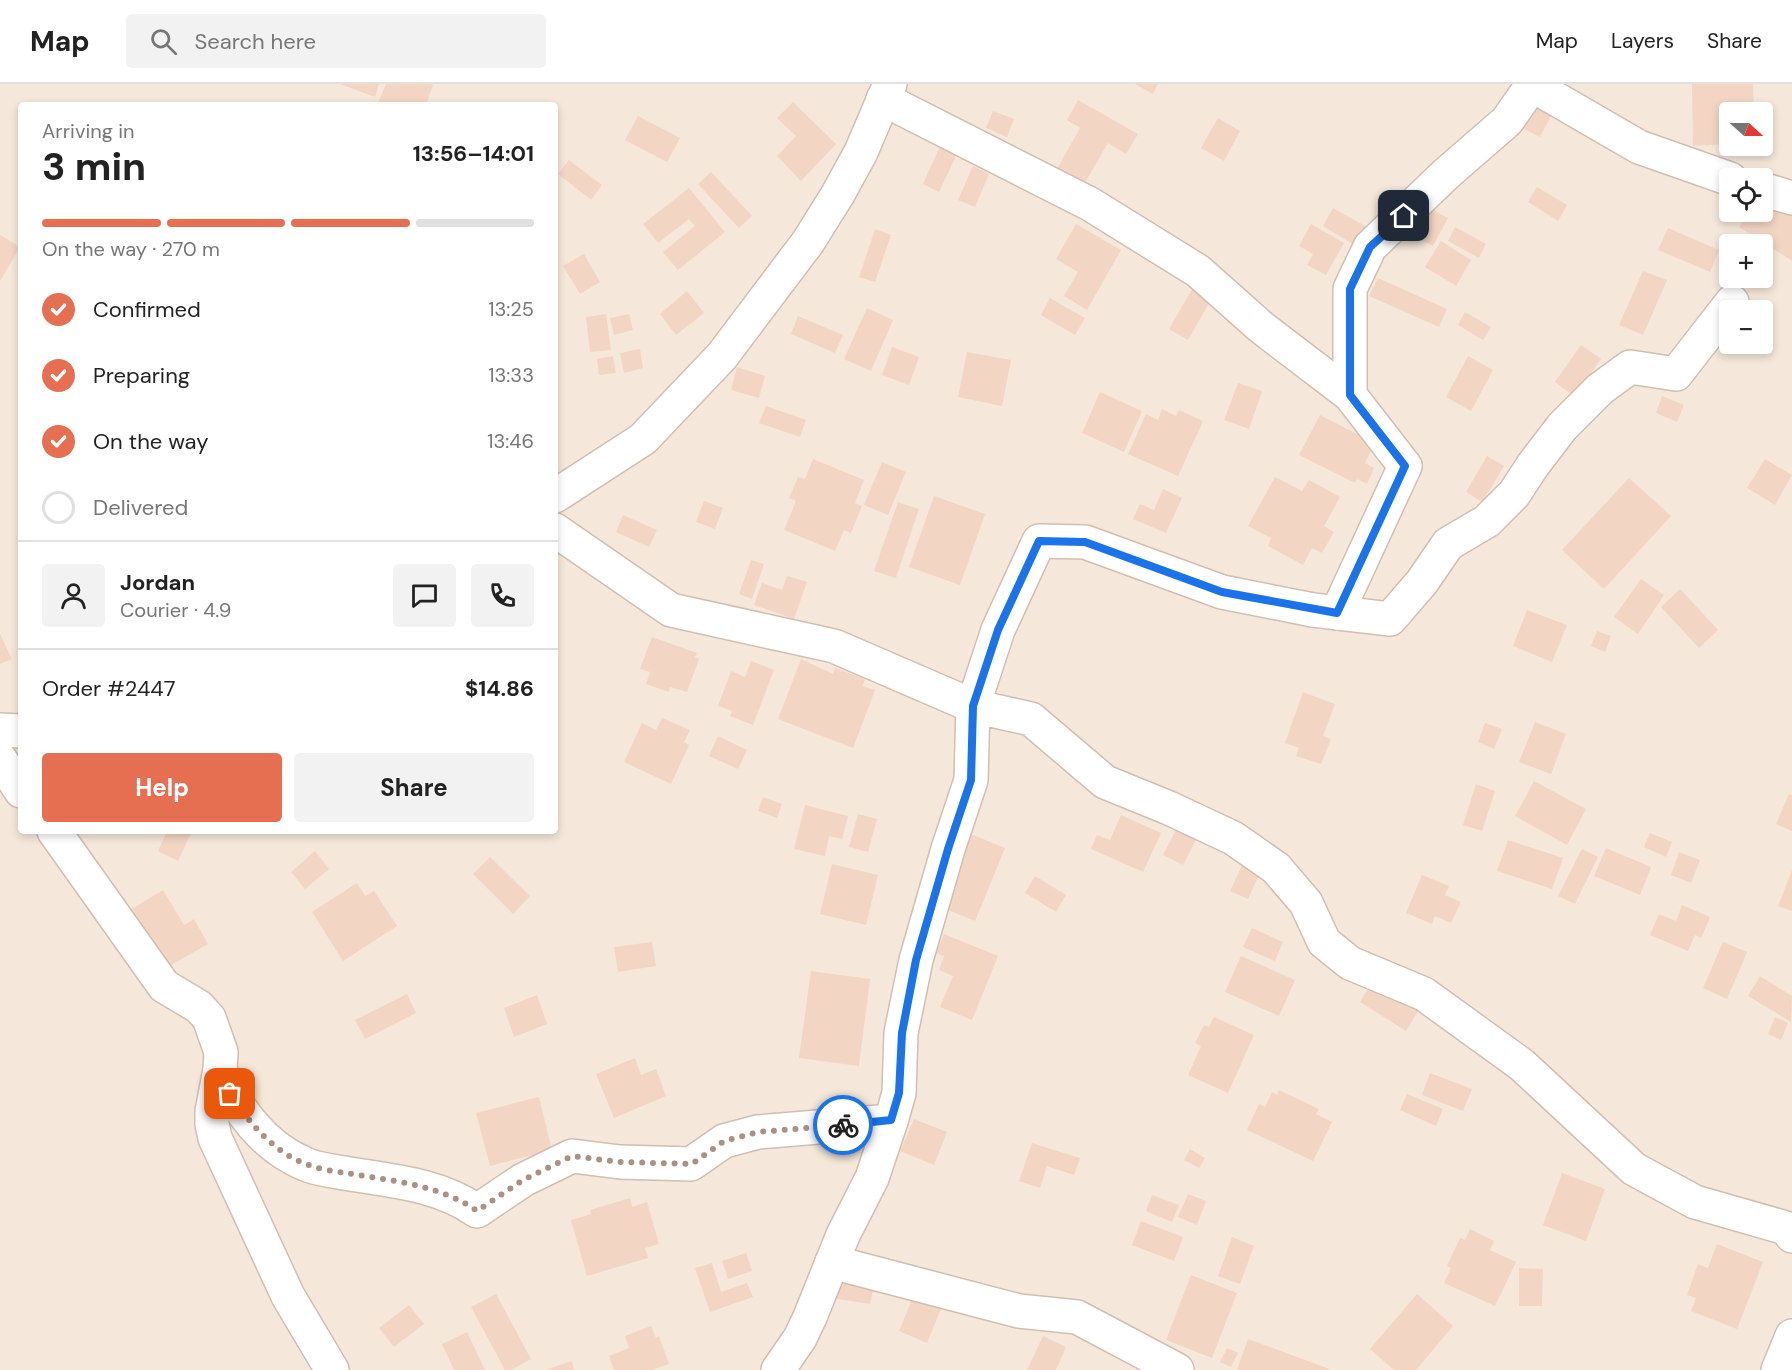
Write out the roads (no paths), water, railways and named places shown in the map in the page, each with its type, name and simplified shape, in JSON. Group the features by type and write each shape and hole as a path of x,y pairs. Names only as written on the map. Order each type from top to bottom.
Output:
{"street":[{"path":"1350,395 1350,289 1370,247 1446,174 1507,121 1532,84 1640,147 1719,175"},
{"path":"558,494 643,440 722,356 814,232 861,152 886,91 1090,204 1198,271 1262,327 1350,395 1405,466 1337,613"},
{"path":"1773,192 1792,198"},
{"path":"778,1370 800,1338 843,1235 872,1178 891,1120 899,1093 902,1033 916,960 948,849 971,780 973,706 998,630 1039,541 1085,542 1222,592 1337,613 1390,619 1422,582 1448,544 1486,521 1514,494 1562,427 1600,389 1630,366 1676,374 1719,319"},
{"path":"558,532 671,610 834,646 973,706 1031,719 1105,782 1169,808 1233,838 1276,868 1306,903 1324,942 1350,963 1424,994 1522,1065 1634,1169 1695,1202 1786,1228 1792,1236"},
{"path":"0,730 18,731"},
{"path":"0,759 18,786"},
{"path":"56,834 164,986 199,1007 209,1018 221,1052 212,1111 215,1138 288,1296 332,1370"},
{"path":"220,1070 230,1094 258,1130 281,1150 305,1164 439,1191 465,1202 477,1211 523,1180 572,1156 620,1162 692,1164 724,1141 758,1132 891,1120"},
{"path":"832,1262 1019,1311 1077,1317 1177,1370"},
{"path":"1778,1370 1792,1336"}]}
